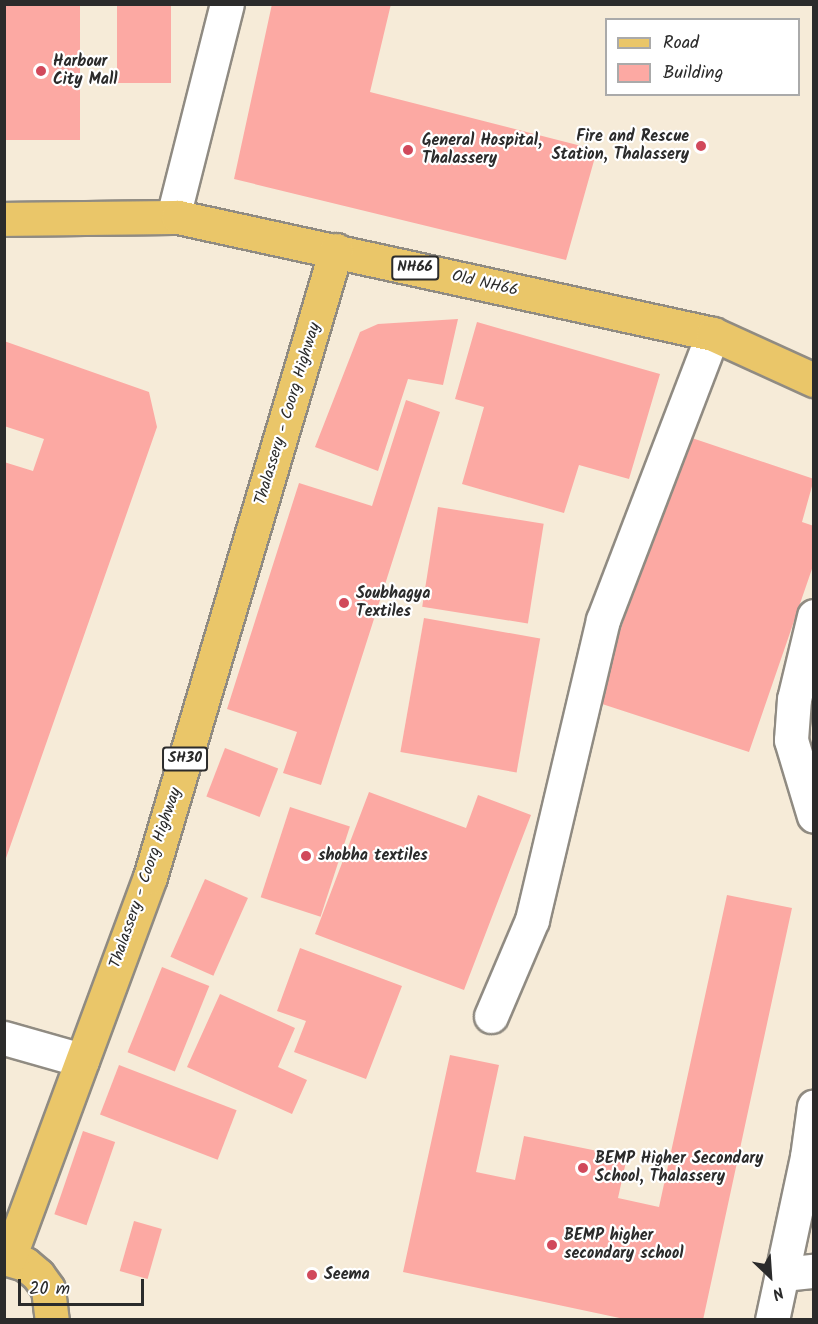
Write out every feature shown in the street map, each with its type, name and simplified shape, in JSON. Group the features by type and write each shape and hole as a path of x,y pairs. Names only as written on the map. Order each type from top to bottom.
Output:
{"main road":[{"name":"Old NH66","path":"4,219 178,217 713,334 813,380"},
{"name":"Thalassery - Coorg Highway","path":"7,1258 150,877 336,250"},
{"path":"7,1258 38,1275 48,1289 52,1320"}],"street":[{"path":"178,217 175,209 228,4"},
{"path":"491,1016 532,920 603,620 713,334"},
{"path":"813,616 794,699 791,740 813,816"},
{"path":"4,1038 82,1060"},
{"path":"772,1320 798,1272 812,1122"}],"building":[{"name":"Harbour City Mall","path":"4,4 80,4 80,140 4,140"},
{"path":"117,4 171,4 171,83 117,83"},
{"name":"General Hospital, Thalassery","path":"272,4 391,4 370,92 597,150 566,260 234,179"},
{"path":"458,319 443,385 408,379 378,471 315,447 360,332 378,324"},
{"path":"477,322 660,374 629,479 579,465 564,513 462,484 484,407 455,399"},
{"path":"4,341 149,392 157,427 5,861 4,462 33,471 44,439 4,426"},
{"path":"406,400 440,412 321,785 283,773 297,732 227,709 299,483 372,506"},
{"path":"686,436 814,479 802,522 814,526 814,563 749,752 596,702"},
{"path":"438,507 544,524 528,623 422,607"},
{"path":"424,618 540,638 517,772 400,752"},
{"path":"225,748 278,768 260,817 206,797"},
{"path":"369,792 466,828 478,795 531,815 464,990 315,934"},
{"name":"shobha textiles","path":"290,807 350,826 321,917 261,897"},
{"path":"205,879 248,898 213,976 170,957"},
{"path":"727,895 792,908 703,1320 629,1320 403,1272 450,1055 499,1065 476,1172 515,1180 524,1136 627,1157 618,1198 659,1207"},
{"path":"300,948 402,986 366,1079 294,1052 306,1021 277,1011"},
{"path":"162,967 209,986 175,1071 128,1052"},
{"path":"220,994 295,1028 278,1067 307,1080 292,1114 187,1067"},
{"path":"119,1065 237,1110 218,1160 100,1114"},
{"path":"83,1131 115,1142 86,1225 54,1214"},
{"path":"134,1221 162,1229 148,1279 120,1271"}],"place":[{"name":"Harbour City Mall","path":"41,71"},
{"name":"Fire and Rescue Station, Thalassery","path":"701,146"},
{"name":"General Hospital, Thalassery","path":"408,150"},
{"name":"Soubhagya Textiles","path":"344,603"},
{"name":"shobha textiles","path":"306,856"},
{"name":"BEMP Higher Secondary School, Thalassery","path":"583,1168"},
{"name":"BEMP higher secondary school","path":"552,1245"},
{"name":"Seema","path":"312,1275"}]}
